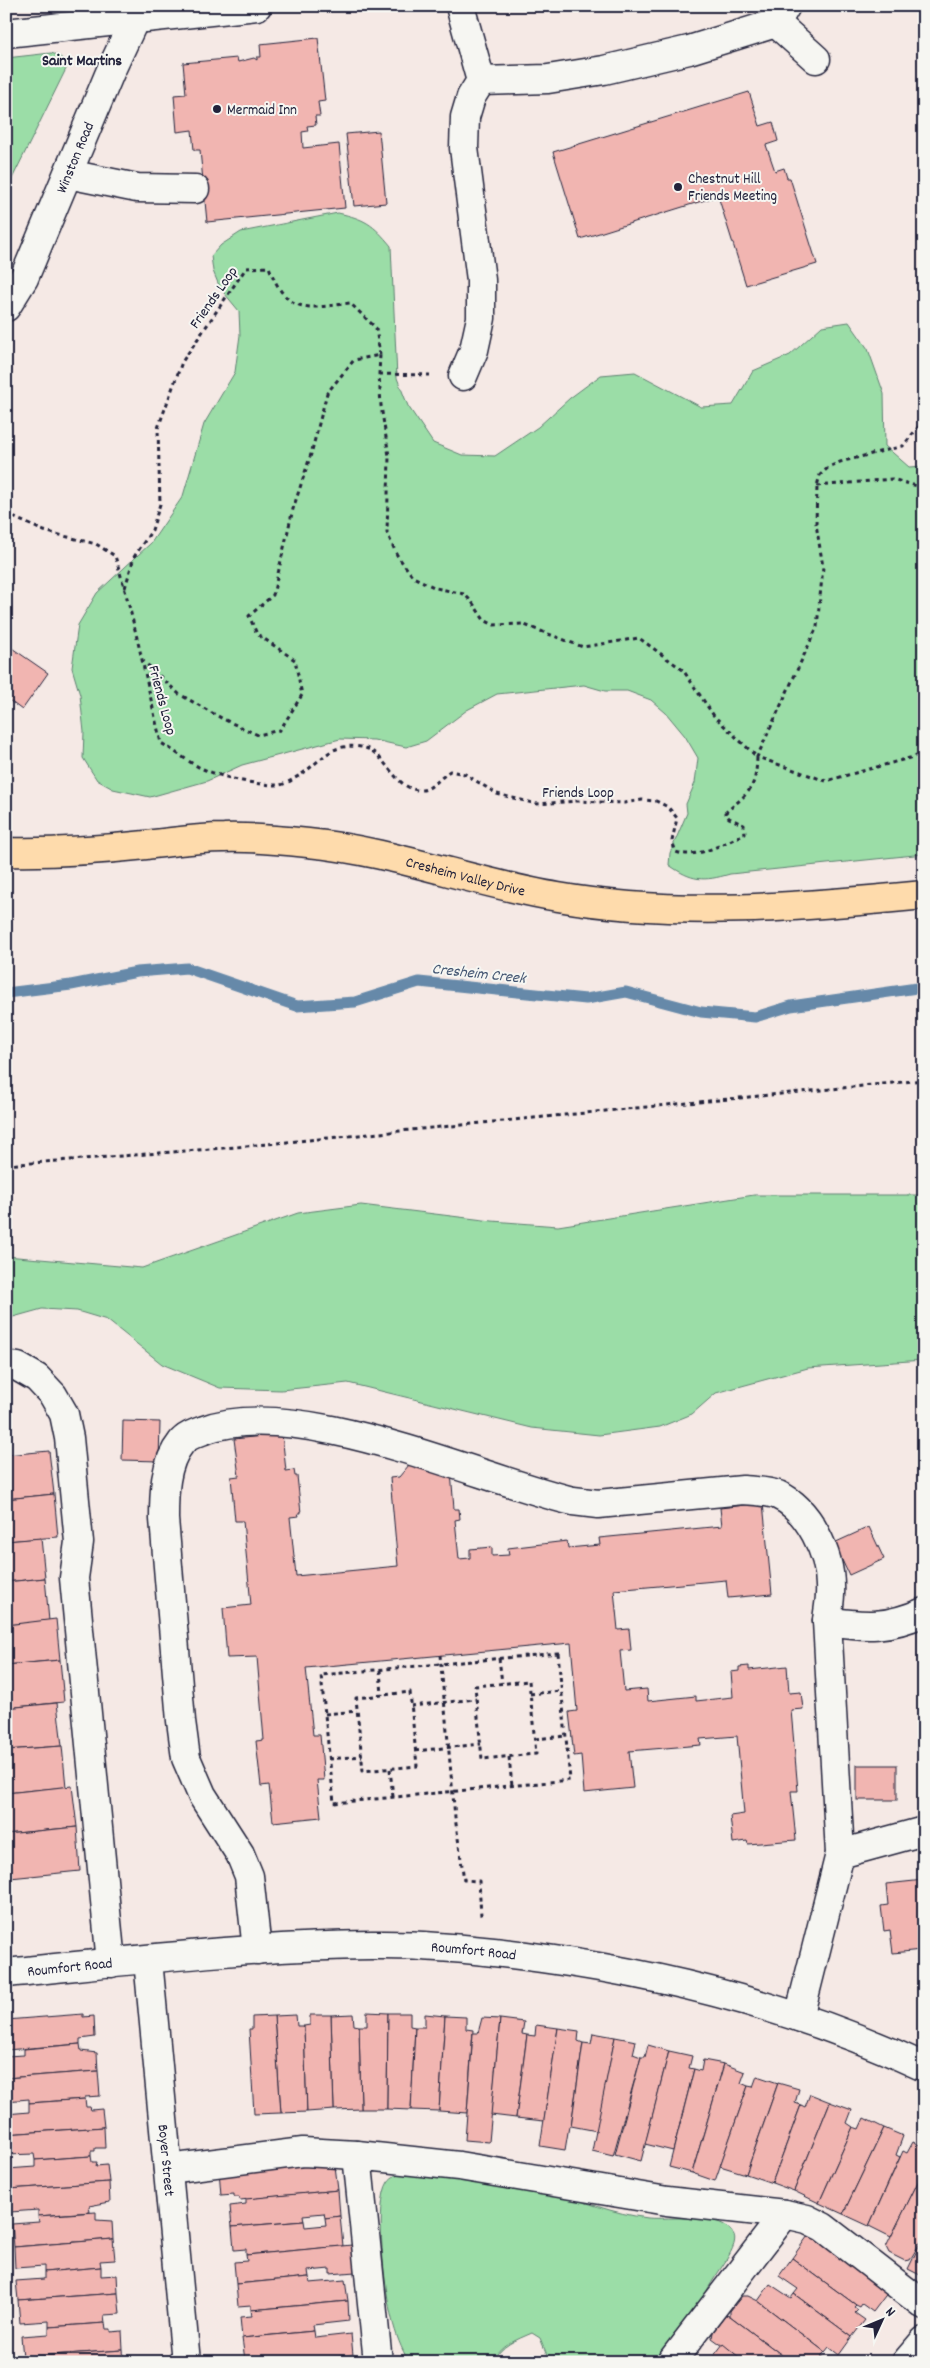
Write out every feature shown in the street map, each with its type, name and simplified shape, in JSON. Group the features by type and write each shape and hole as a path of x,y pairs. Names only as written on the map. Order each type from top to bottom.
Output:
{"main road":[{"name":"Cresheim Valley Drive","path":"6,852 82,849 225,838 311,843 410,860 541,894 644,908 751,908 924,895"}],"street":[{"path":"6,33 137,13 257,6"},
{"path":"460,6 480,81 471,96 465,117 464,148 481,280 481,318 474,350 463,376"},
{"name":"Winston Road","path":"6,307 24,278 137,13"},
{"path":"480,81 548,79 604,70 689,50 755,31 781,15 816,59"},
{"path":"68,174 137,188 195,189"},
{"path":"6,1365 18,1367 37,1378 53,1395 64,1414 69,1438 79,1542 74,1578 111,1963"},
{"path":"257,1950 249,1876 240,1854 202,1795 186,1758 181,1721 164,1520 164,1487 172,1460 182,1442 194,1434 215,1426 248,1422 284,1422 367,1439 573,1501 598,1504 743,1490 763,1491 779,1496 796,1509 810,1526 824,1554 830,1585 827,1621 840,1854 799,2017"},
{"path":"827,1621 857,1626 881,1625 902,1622 924,1612"},
{"path":"840,1854 924,1831"},
{"name":"Roumfort Road","path":"6,1972 257,1950 374,1945 441,1946 585,1964 659,1978 725,1994 852,2036 924,2067"},
{"name":"Boyer Street","path":"148,1960 186,2362"},
{"path":"168,2170 303,2152 357,2155 459,2166 667,2201 785,2214 807,2219 824,2227 924,2305"},
{"path":"357,2155 378,2362"},
{"path":"671,2362 785,2214"},
{"path":"906,2362 924,2340"}],"path":[{"name":"Friends Loop","path":"817,486 816,524 823,567 816,627 756,757 754,783 749,791 725,813 729,818 744,825 745,834 698,854 686,856 676,852 672,841 677,818 668,806 656,801 642,800 624,804 577,801 537,804 497,794 465,774 450,771 431,786 422,790 409,787 395,776 375,752 364,747 344,746 324,755 297,778 280,786 228,778 202,768 161,743 125,588 134,557 152,530 160,504 158,428 182,362 246,268 269,267 274,281 290,302 312,308 350,303 376,328 380,355 381,406 389,456 387,533 397,555 412,576 436,588 464,594 484,620 494,625 522,624 583,646 639,638 683,670 714,716 756,757 826,781 924,754"},
{"name":"Friends Loop","path":"140,658 178,694 223,719 258,736 280,730 302,695 295,660 257,634 249,616 273,595 293,509 311,454 327,393 354,360 380,355"},
{"path":"379,374 463,376"},
{"path":"924,420 902,446 840,462 829,467 820,476 817,486 892,479 924,488"},
{"path":"13,517 44,531 96,544 115,556 125,588"},
{"path":"6,1165 236,1147 924,1080"},
{"path":"558,1653 570,1780 334,1803 321,1675 440,1664 558,1653"},
{"path":"440,1655 448,1747 464,1880 479,1881 482,1951"},
{"path":"499,1658 502,1683"},
{"path":"380,1670 382,1695"},
{"path":"529,1681 536,1754 482,1759 475,1686 502,1683 529,1681"},
{"path":"530,1694 561,1691"},
{"path":"410,1692 417,1766 363,1771 356,1698 382,1695 410,1692"},
{"path":"411,1706 476,1699"},
{"path":"325,1714 358,1711"},
{"path":"535,1739 566,1736"},
{"path":"415,1751 481,1744"},
{"path":"329,1759 362,1756"},
{"path":"509,1757 512,1786"},
{"path":"390,1769 393,1797"}],"green space":[{"path":"51,53 62,58 66,69 6,191 6,58"},
{"path":"338,213 368,223 391,246 397,378 408,406 433,443 462,455 495,456 538,427 570,398 601,375 635,372 701,407 733,405 753,371 790,355 822,326 849,322 868,349 884,394 885,446 909,467 924,466 924,854 730,874 705,879 684,874 669,865 670,853 687,813 686,804 695,783 698,758 685,736 666,713 651,700 627,691 605,691 584,685 497,694 467,710 426,741 406,747 374,740 340,739 242,765 207,781 150,797 113,789 97,780 83,758 84,732 80,695 72,668 78,625 97,593 151,543 183,496 204,424 235,372 240,335 239,311 220,288 213,271 211,256 221,245 241,232"},
{"path":"754,1195 924,1195 924,1360 808,1368 716,1393 692,1414 660,1427 599,1435 532,1428 348,1383 281,1390 220,1388 162,1364 107,1320 77,1311 42,1309 6,1319 6,1256 142,1268 298,1213 361,1205 492,1221 558,1226"},
{"path":"405,2172 543,2190 635,2216 648,2218 695,2218 719,2222 728,2227 734,2235 735,2241 733,2248 704,2298 654,2362 550,2362 540,2338 532,2333 505,2347 493,2362 409,2362 397,2336 389,2307 381,2228 384,2193 388,2182 391,2178"}],"building":[{"path":"318,38 325,101 318,102 320,116 315,116 316,125 307,126 308,131 302,132 303,148 339,144 345,208 207,222 200,150 194,150 192,130 177,132 174,95 186,94 183,63 237,58 238,62 254,58 257,60 257,57 261,57 260,44"},
{"name":"Chestnut Hill Friends Meeting","path":"749,92 760,126 773,122 778,141 766,145 775,171 784,168 787,178 790,178 817,264 746,285 718,196 580,239 553,152"},
{"path":"379,131 386,203 354,206 346,134"},
{"path":"6,644 48,673 22,710 6,698"},
{"path":"123,1421 160,1422 159,1461 122,1460"},
{"path":"282,1434 286,1471 294,1470 295,1476 297,1476 301,1513 298,1513 299,1516 290,1517 296,1576 398,1566 390,1478 399,1477 409,1465 428,1463 451,1472 454,1509 459,1509 460,1519 455,1520 459,1559 470,1558 470,1549 492,1547 492,1556 509,1555 508,1548 567,1541 568,1548 600,1545 599,1538 722,1526 720,1508 763,1503 772,1594 728,1598 726,1580 614,1590 618,1630 629,1629 631,1650 620,1651 624,1691 647,1689 648,1701 696,1696 696,1701 733,1697 731,1672 739,1671 739,1667 749,1666 749,1670 787,1666 789,1693 801,1692 803,1709 791,1710 798,1791 791,1791 796,1840 748,1844 747,1841 733,1843 730,1816 744,1814 737,1736 700,1739 701,1745 629,1751 633,1788 584,1793 581,1755 574,1756 569,1712 577,1711 571,1643 306,1668 313,1735 320,1735 324,1780 317,1780 321,1817 273,1822 269,1785 261,1786 256,1741 264,1740 257,1657 227,1658 223,1608 251,1605 243,1521 235,1521 231,1477 239,1476 234,1439"},
{"path":"49,1451 54,1494 6,1499 6,1455"},
{"path":"54,1494 58,1537 6,1541 6,1499"},
{"path":"869,1527 884,1559 849,1575 834,1543"},
{"path":"41,1538 45,1578 6,1582 6,1541"},
{"path":"45,1578 49,1621 6,1625 6,1582"},
{"path":"56,1619 60,1660 6,1665 6,1625"},
{"path":"60,1660 64,1702 6,1708 6,1665"},
{"path":"57,1703 62,1746 6,1750 6,1708"},
{"path":"62,1746 66,1787 6,1793 6,1750"},
{"path":"857,1765 897,1765 897,1800 857,1800"},
{"path":"72,1786 77,1827 6,1834 6,1793"},
{"path":"77,1827 80,1871 10,1878 6,1834"},
{"path":"924,1880 923,1967 921,1950 893,1953 890,1930 884,1931 881,1906 888,1905 886,1884"},
{"path":"367,2012 388,2013 387,2109 361,2109 359,2026 367,2026"},
{"path":"388,2013 410,2013 410,2026 415,2027 411,2110 387,2109"},
{"path":"83,2014 83,2017 94,2016 95,2037 80,2039 80,2044 6,2050 6,2020"},
{"path":"353,2014 354,2025 359,2026 361,2109 334,2110 331,2015"},
{"path":"425,2014 445,2016 439,2111 411,2110 415,2027 425,2027"},
{"path":"296,2015 297,2026 304,2026 307,2112 281,2113 274,2016"},
{"path":"310,2015 331,2015 334,2110 307,2112 304,2026 310,2025"},
{"path":"274,2016 281,2113 254,2114 249,2029 252,2029 252,2017"},
{"path":"445,2016 466,2017 466,2029 473,2030 467,2113 439,2111"},
{"path":"482,2018 500,2019 489,2142 465,2140 473,2033 478,2033"},
{"path":"500,2019 524,2022 522,2034 527,2035 516,2118 491,2115"},
{"path":"536,2025 558,2028 544,2121 516,2118 527,2035 535,2036"},
{"path":"558,2028 579,2031 578,2041 583,2043 571,2126 569,2126 565,2150 540,2146"},
{"path":"593,2033 615,2037 597,2131 571,2126 583,2043 591,2044"},
{"path":"615,2037 636,2041 633,2054 641,2057 613,2156 592,2151"},
{"path":"80,2044 81,2051 97,2053 98,2071 6,2078 6,2056 24,2055 24,2049"},
{"path":"648,2045 669,2051 641,2161 615,2154 641,2057 645,2057"},
{"path":"669,2051 692,2056 689,2068 694,2069 673,2151 645,2144"},
{"path":"703,2060 724,2064 692,2173 669,2167 694,2069 701,2071"},
{"path":"724,2064 745,2072 741,2083 748,2086 715,2181 692,2173"},
{"path":"98,2071 100,2096 85,2097 85,2099 29,2103 29,2099 6,2101 6,2078"},
{"path":"757,2076 778,2083 746,2174 720,2166 748,2086 753,2087"},
{"path":"778,2083 799,2089 795,2103 801,2105 772,2183 746,2174"},
{"path":"810,2094 830,2102 794,2191 772,2183 801,2105 805,2107"},
{"path":"85,2099 86,2107 90,2107 91,2110 102,2109 104,2127 6,2134 6,2114 29,2112 29,2103"},
{"path":"830,2102 852,2110 847,2123 853,2127 819,2203 794,2191"},
{"path":"864,2118 884,2128 843,2214 819,2203 853,2127 859,2129"},
{"path":"104,2127 105,2148 95,2148 95,2151 91,2151 91,2156 35,2160 34,2154 6,2155 6,2134"},
{"path":"884,2128 903,2136 896,2155 900,2157 869,2226 843,2214"},
{"path":"913,2142 924,2147 924,2170 891,2237 869,2226 903,2151 907,2153"},
{"path":"91,2156 92,2162 97,2162 96,2166 107,2165 109,2182 9,2189 7,2169 35,2167 35,2160"},
{"path":"324,2160 325,2167 335,2166 338,2190 240,2200 239,2197 234,2197 234,2194 221,2195 219,2170"},
{"path":"924,2170 924,2236 910,2260 905,2261 889,2253 886,2247"},
{"path":"109,2182 110,2202 89,2206 90,2212 38,2216 38,2210 10,2212 9,2189"},
{"path":"338,2190 340,2216 325,2218 324,2213 303,2215 304,2221 232,2227 230,2206 246,2204 246,2199"},
{"path":"96,2212 96,2220 112,2221 113,2239 14,2247 12,2224 39,2222 38,2216"},
{"path":"340,2216 343,2246 246,2255 246,2249 234,2250 232,2227 304,2221 305,2227 326,2225 325,2218"},
{"path":"810,2233 888,2292 873,2312 862,2304 860,2307 856,2305 792,2258"},
{"path":"924,2236 924,2277 908,2269"},
{"path":"113,2239 115,2260 100,2261 101,2267 44,2272 44,2266 15,2268 14,2247"},
{"path":"352,2245 355,2272 330,2274 330,2269 308,2271 309,2277 236,2284 234,2262 247,2261 246,2255"},
{"path":"792,2258 856,2305 854,2307 858,2310 855,2313 865,2320 852,2337 794,2294 798,2289 779,2276"},
{"path":"101,2267 101,2276 117,2275 118,2293 18,2300 16,2281 44,2279 44,2272"},
{"path":"309,2277 310,2283 345,2280 348,2301 251,2310 251,2305 238,2306 236,2284"},
{"path":"770,2284 791,2298 794,2294 852,2337 839,2355 829,2347 825,2352 758,2301"},
{"path":"118,2293 120,2314 104,2315 105,2323 49,2327 49,2321 20,2323 18,2300"},
{"path":"742,2296 748,2296 758,2301 825,2352 821,2356 829,2362 791,2362 730,2316 730,2311"},
{"path":"348,2301 349,2321 313,2325 314,2331 242,2338 240,2317 252,2316 251,2310"},
{"path":"726,2315 730,2316 791,2362 745,2362 712,2338 713,2332"},
{"path":"105,2323 106,2329 111,2329 111,2332 122,2331 123,2350 23,2357 21,2336 49,2334 49,2327"},
{"path":"314,2331 315,2338 351,2334 353,2355 283,2362 245,2360 242,2338"},
{"path":"723,2344 745,2362 709,2362"},
{"path":"123,2350 124,2362 24,2362 23,2357"},
{"path":"353,2355 354,2362 283,2362"}],"waterway":[{"name":"Cresheim Creek","path":"6,993 71,985 137,972 187,968 297,1006 355,1002 419,982 586,999 626,992 701,1012 755,1017 791,1006 924,987"}],"place":[{"name":"Mermaid Inn","path":"217,109"},
{"name":"Chestnut Hill Friends Meeting","path":"678,187"}],"district":[{"name":"Saint Martins","path":"82,59"}]}
